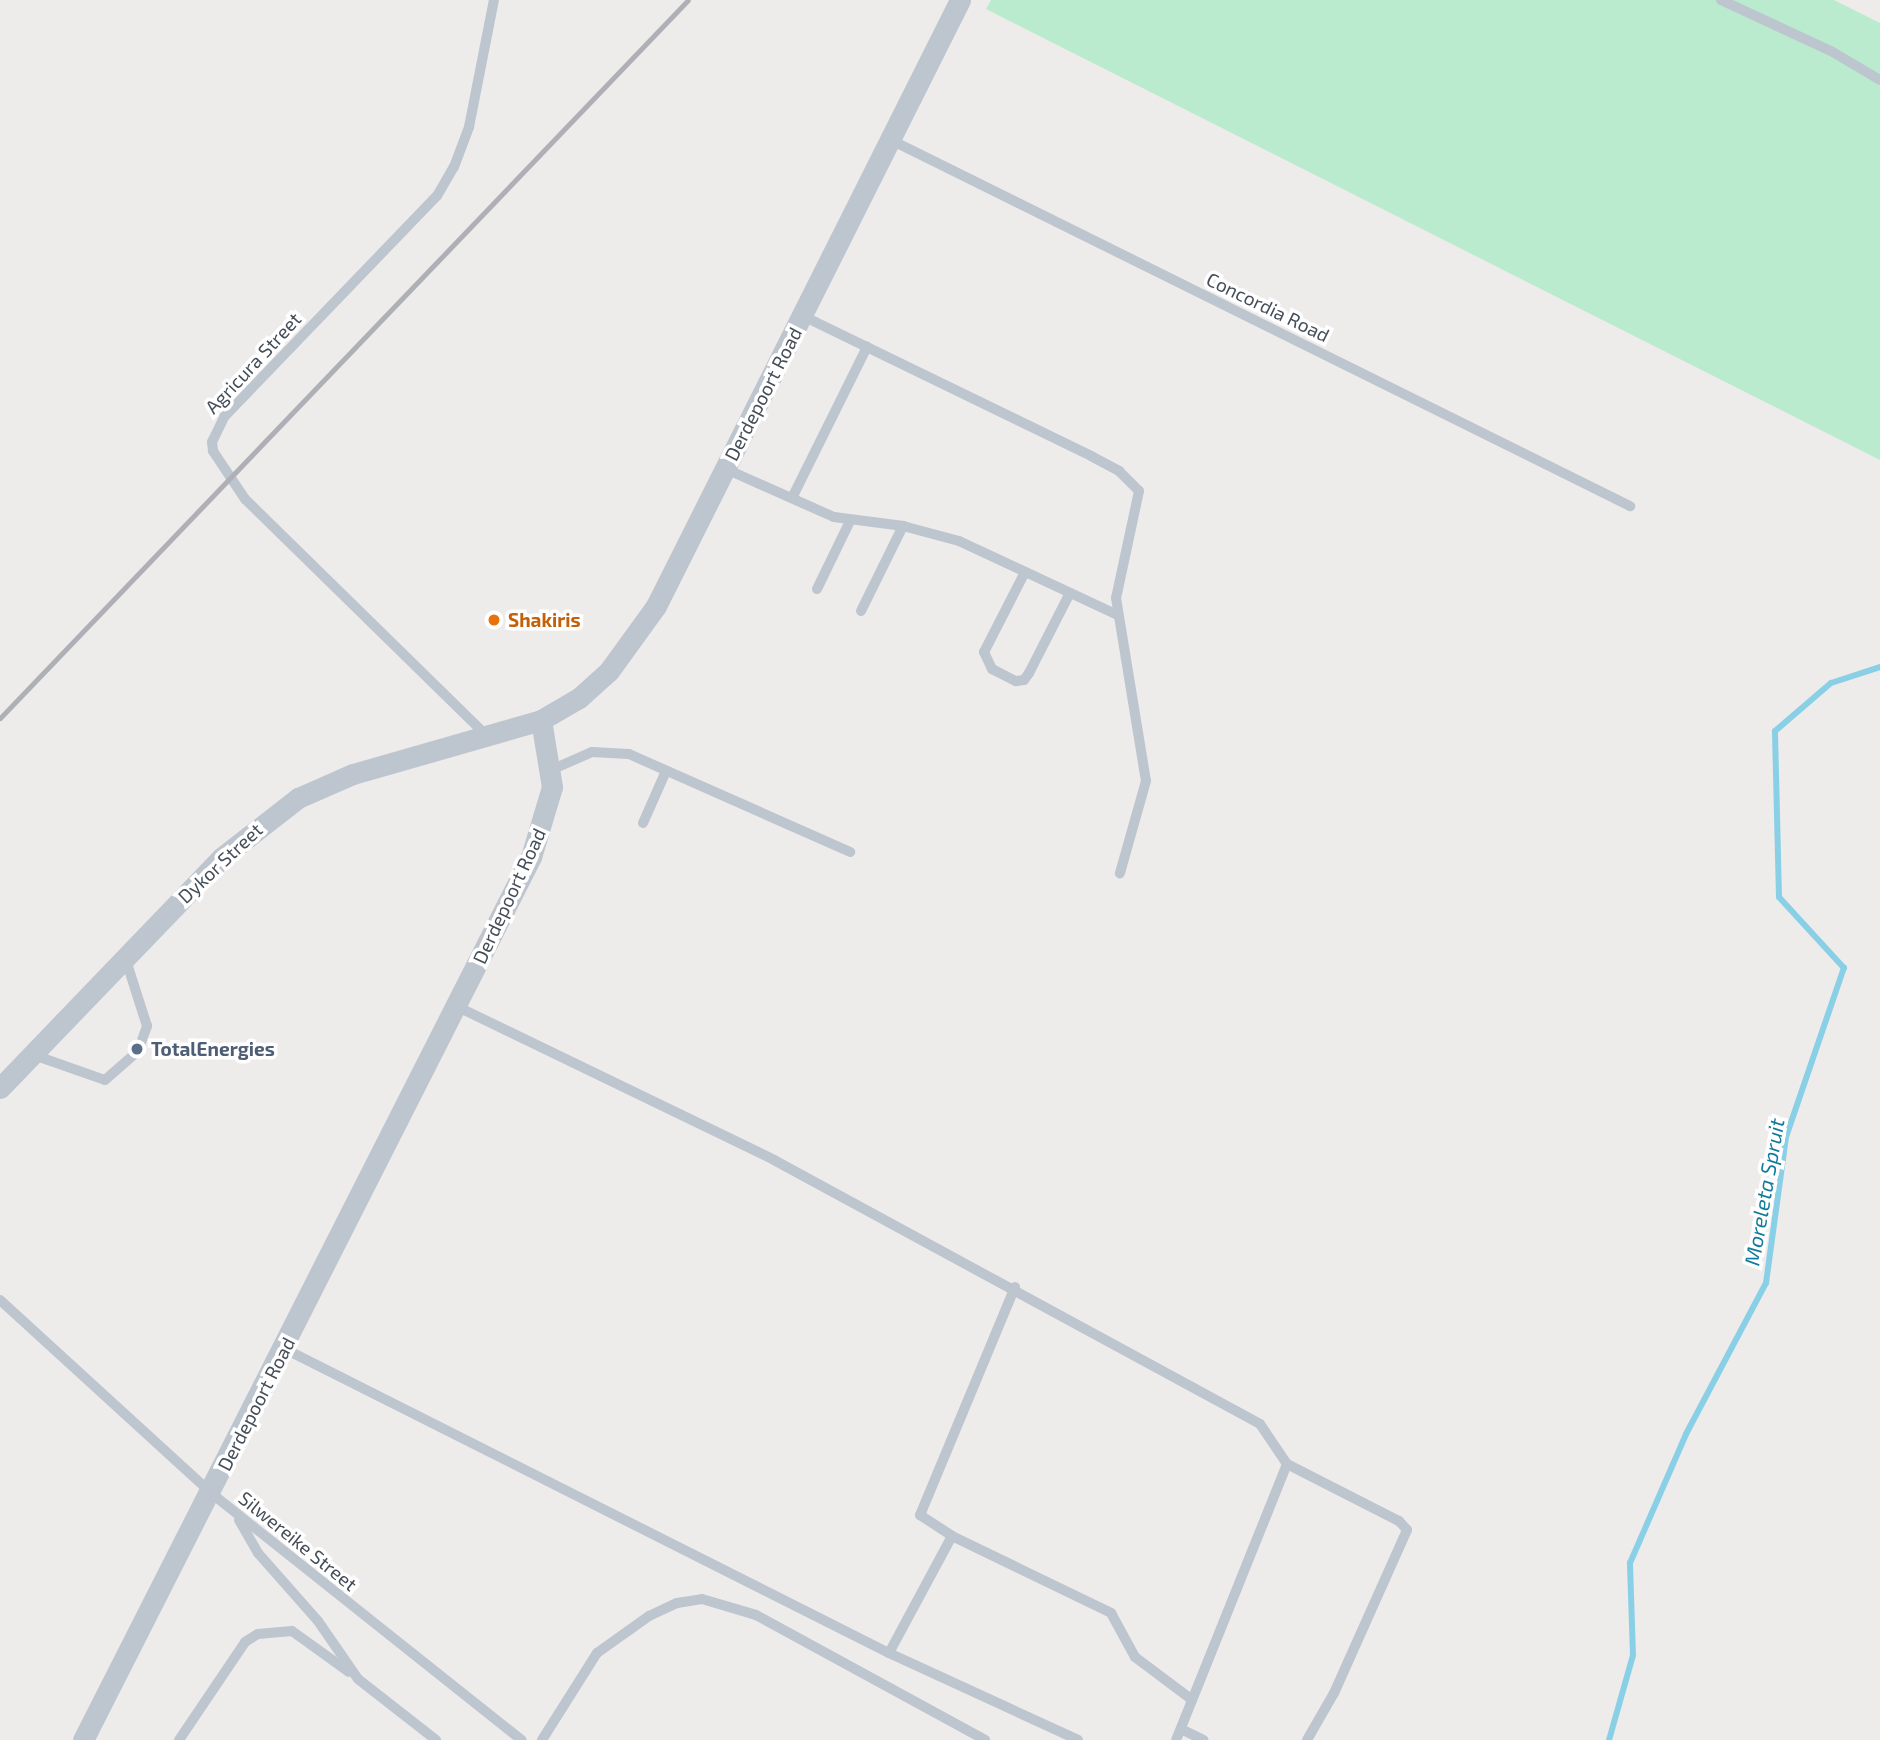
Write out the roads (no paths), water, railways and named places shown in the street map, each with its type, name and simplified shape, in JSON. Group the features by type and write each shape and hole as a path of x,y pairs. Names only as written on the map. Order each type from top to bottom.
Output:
{"street":[{"name":"Derdepoort Road","path":"83,1740 211,1493 531,857 547,812 551,770 541,720 579,698 609,671 656,606 960,0"},
{"name":"Dykor Street","path":"0,1088 125,957 252,830 298,798 353,774 489,738 541,720"}],"lane":[{"name":"Agricura Street","path":"489,738 246,499 229,479 212,442 224,417 437,196 454,167 469,127 494,0"},
{"path":"1721,0 1831,51 1880,80"},
{"name":"Concordia Road","path":"891,139 1630,506"},
{"path":"803,316 1091,456 1133,482 1141,498 1116,585 1118,615 1146,781 1120,873"},
{"path":"792,498 867,347"},
{"path":"726,468 849,521 903,526 959,541 1118,615"},
{"path":"817,589 849,521"},
{"path":"862,611 903,526"},
{"path":"1025,572 984,652 992,668 1016,681 1024,680 1029,673 1070,593"},
{"path":"551,770 593,752 611,750 666,771 850,852"},
{"path":"643,823 666,771"},
{"path":"31,1054 105,1080 138,1052 147,1026 125,957"},
{"path":"456,1006 774,1160 1015,1287 1260,1424 1287,1464 1399,1521 1407,1530 1334,1693 1307,1740"},
{"path":"1015,1287 920,1507 923,1520 1111,1614 1135,1657 1191,1699"},
{"name":"Silwereike Street","path":"0,1300 211,1493 522,1740"},
{"path":"283,1348 888,1653 1078,1740"},
{"path":"1176,1740 1287,1464"},
{"path":"236,1514 258,1552 318,1621 358,1679"},
{"path":"888,1653 952,1536"},
{"path":"542,1740 597,1653 649,1616 677,1603 702,1599 756,1615 978,1739"},
{"path":"179,1740 245,1642 258,1634 292,1631 436,1740"},
{"path":"1181,1729 1204,1740"}],"waterway":[{"name":"Moreleta Spruit","path":"1609,1740 1633,1655 1630,1563 1686,1434 1766,1283 1786,1137 1844,968 1779,897 1775,731 1831,683 1880,667"}],"railway":[{"path":"0,718 688,0"}],"place":[{"name":"Shakiris","path":"494,620"},
{"name":"TotalEnergies","path":"137,1049"}]}
